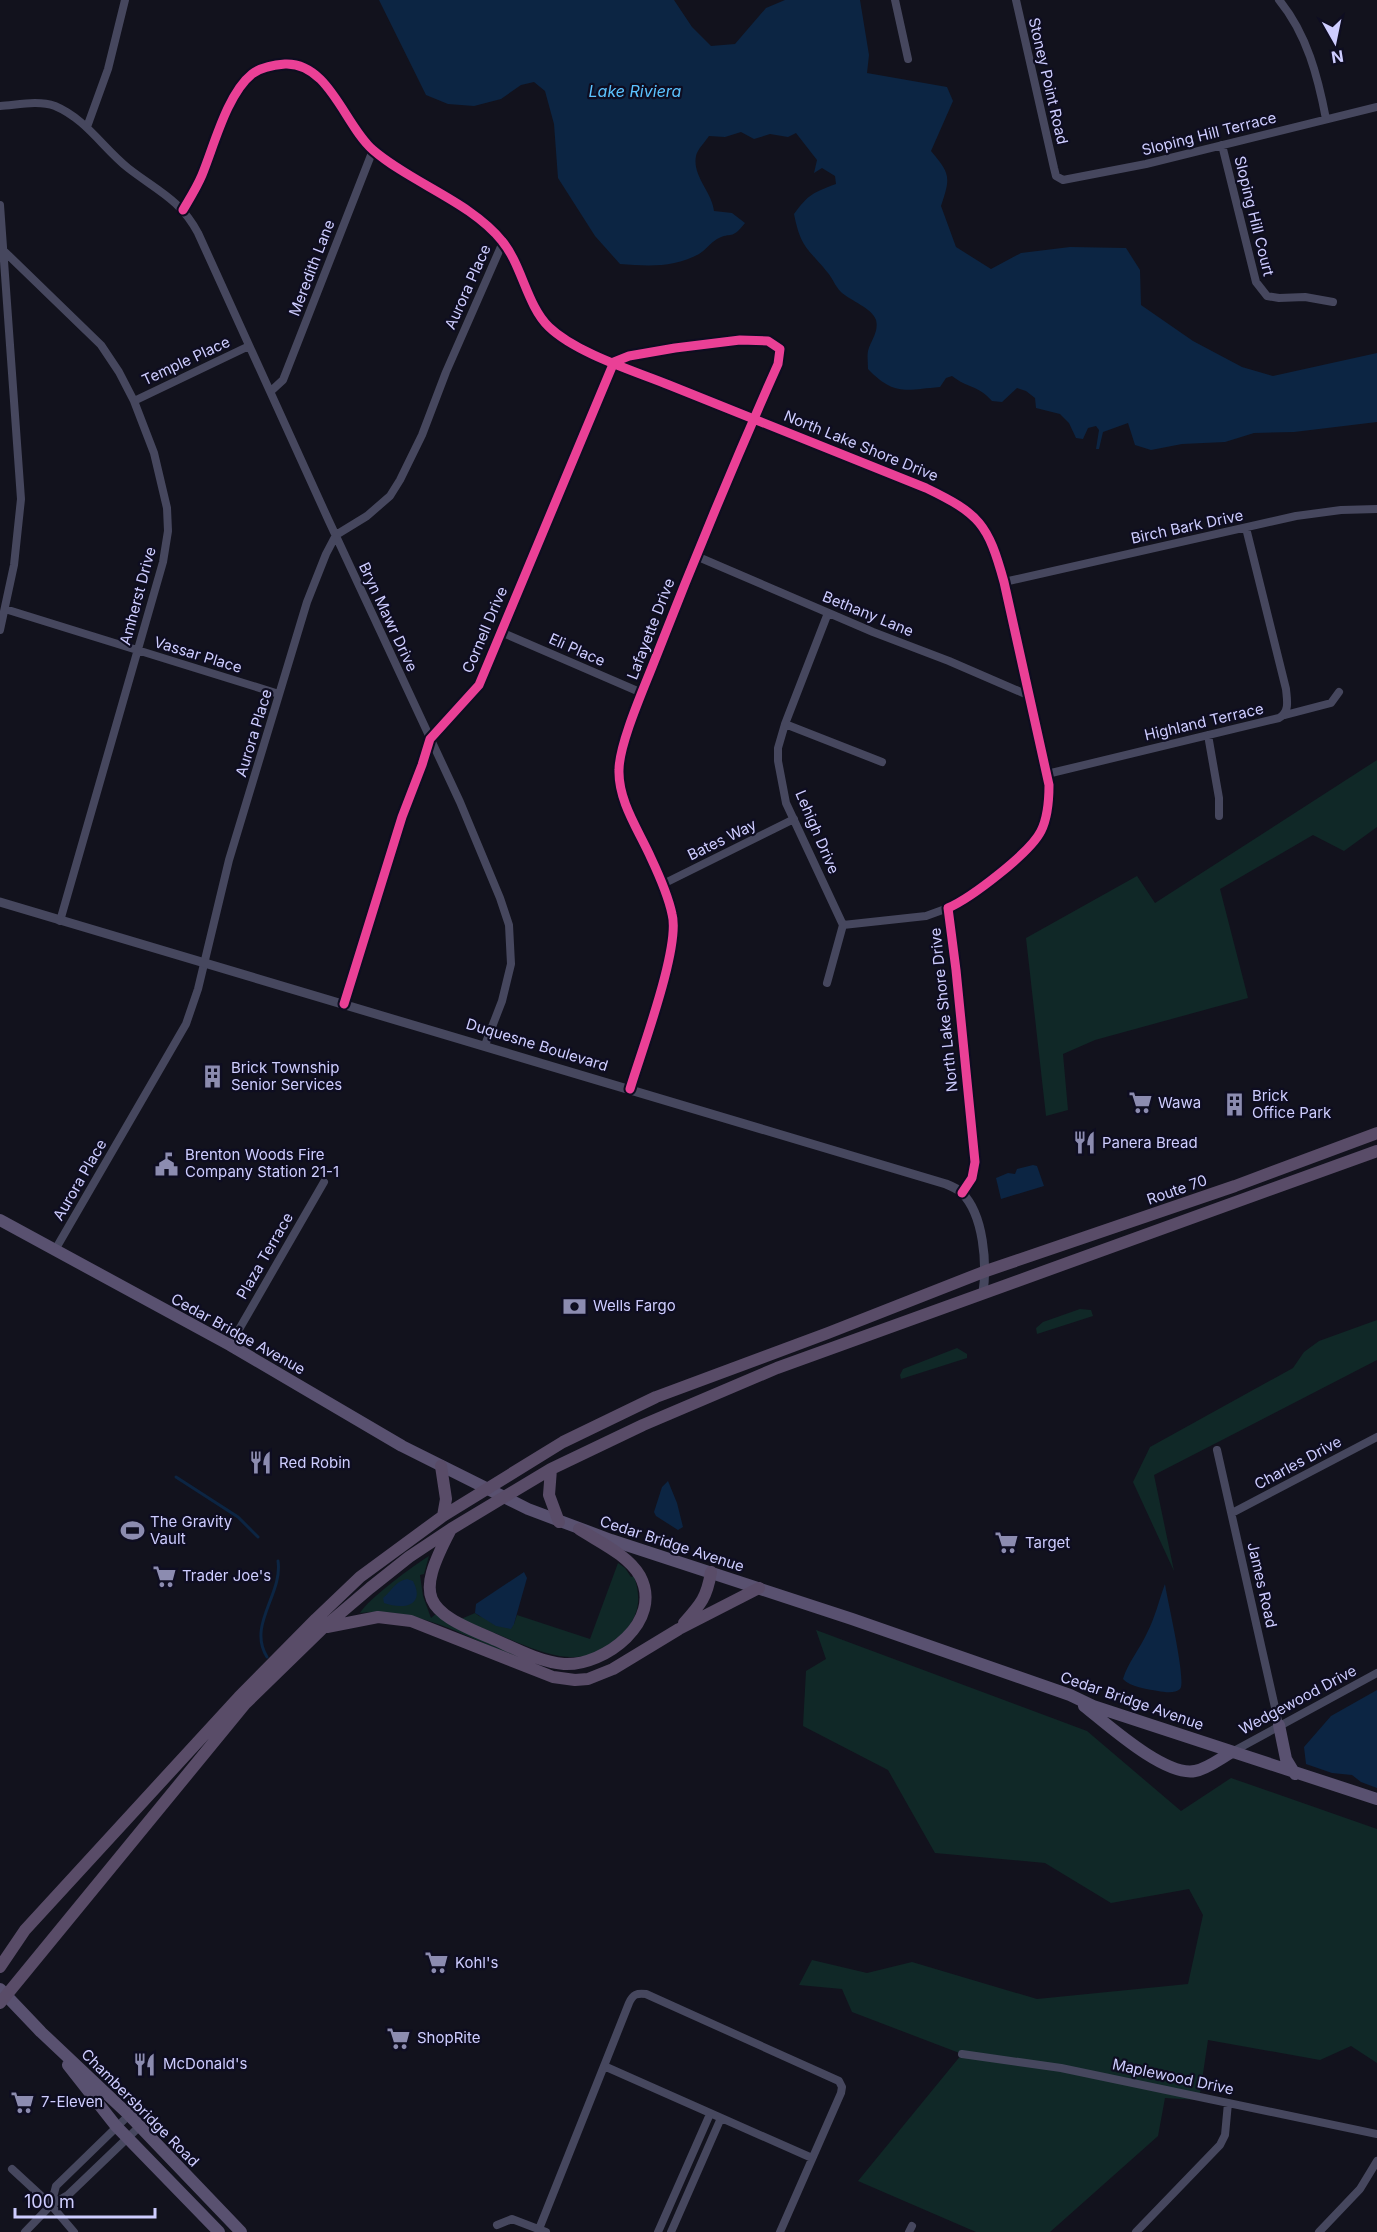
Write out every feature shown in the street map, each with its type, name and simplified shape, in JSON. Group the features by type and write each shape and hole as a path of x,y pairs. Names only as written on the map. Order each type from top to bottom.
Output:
{"highway":[{"name":"Route 70","path":"0,1967 25,1930 231,1706 360,1577 443,1516 563,1442 656,1397 986,1271 1224,1189 1377,1133"},
{"name":"Route 70","path":"504,1497 551,1469 643,1425 777,1368 1377,1151"},
{"path":"441,1466 446,1499 443,1516"},
{"path":"551,1469 549,1495 559,1522"},
{"path":"2,1996 245,1704 323,1628 409,1557 504,1497"},
{"path":"451,1529 435,1558 430,1576 429,1589 433,1602 441,1614 455,1624 535,1656 564,1664 582,1663 616,1648 630,1635 645,1605 645,1591 640,1576 626,1560 579,1529"},
{"path":"680,1629 707,1592 711,1572"},
{"path":"323,1628 359,1619 395,1618 427,1626 553,1677 588,1679 613,1669 680,1629 759,1588"}],"main road":[{"name":"Cedar Bridge Avenue","path":"0,1220 230,1345 402,1446 486,1489 559,1522 1071,1695 1093,1706 1377,1799"},
{"path":"1071,1695 1153,1759 1173,1768 1194,1772 1232,1752"},
{"path":"1279,1725 1286,1759 1295,1773"},
{"name":"Chambersbridge Road","path":"2,1996 129,2115 241,2232"},
{"name":"Chambersbridge Road","path":"41,2032 116,2126 219,2232"}],"street":[{"path":"87,127 108,69 125,0"},
{"path":"895,0 908,59"},
{"name":"Stoney Point Road","path":"1016,0 1054,168"},
{"path":"1279,0 1311,57 1320,86 1326,119"},
{"name":"North Lake Shore Drive","path":"183,210 201,178 235,97 245,81 263,67 298,65 325,84 357,133 373,150 483,221 503,242 537,310 548,326 578,347 926,488 956,502 987,531 996,551 1004,582 1047,774 1049,802 1041,830 1028,850 985,885 948,908 975,1162 972,1178 962,1193"},
{"path":"0,106 34,103 52,105 71,115 87,127 128,168 163,191 183,210"},
{"name":"Sloping Hill Terrace","path":"1054,168 1056,176 1063,180 1146,164 1377,107"},
{"name":"Sloping Hill Court","path":"1222,145 1256,282 1261,291 1267,296 1279,298 1305,297 1333,302"},
{"name":"Meredith Lane","path":"271,391 283,380 373,150"},
{"path":"0,205 21,499 14,565 0,630"},
{"name":"Bryn Mawr Drive","path":"183,210 198,233 460,802 509,925 510,972 485,1045"},
{"name":"Aurora Place","path":"55,1250 186,1024 204,964 229,860 307,602 336,535 368,516 390,496 400,480 422,435 446,372 503,242"},
{"name":"Amherst Drive","path":"4,250 101,345 119,372 134,400 154,453 167,508 168,531 163,562 60,921"},
{"name":"Lafayette Drive","path":"614,362 629,356 740,340 768,341 777,345 780,354 778,364 696,556 621,753 619,769 625,802 673,915 674,939 630,1089"},
{"name":"Temple Place","path":"134,400 249,346"},
{"name":"Cornell Drive","path":"344,1004 402,817 430,739 479,685 614,362"},
{"name":"Birch Bark Drive","path":"1004,582 1296,516 1341,510 1377,509"},
{"name":"Highland Terrace","path":"1047,774 1285,715 1287,710 1286,689 1246,528"},
{"name":"Bethany Lane","path":"696,556 1030,696"},
{"name":"Vassar Place","path":"5,609 279,694"},
{"name":"Lehigh Drive","path":"828,613 785,724 778,748 778,761 786,802 843,925"},
{"name":"Eli Place","path":"501,632 642,693"},
{"path":"1285,715 1331,703 1339,692"},
{"path":"785,724 882,762"},
{"path":"1208,735 1219,798 1219,816"},
{"name":"Bates Way","path":"661,885 794,819"},
{"name":"Duquesne Boulevard","path":"0,903 485,1045 946,1184 962,1193"},
{"path":"827,983 843,925 926,916 948,908"},
{"name":"Plaza Terrace","path":"230,1345 324,1182"},
{"path":"962,1193 978,1219 986,1271 983,1293"},
{"name":"Charles Drive","path":"1232,1513 1377,1437"},
{"name":"James Road","path":"1217,1450 1279,1725"},
{"name":"Wedgewood Drive","path":"1232,1752 1377,1673"},
{"path":"497,2225 512,2219 543,2230 603,2066 632,1996 638,1993 646,1994 839,2081 842,2087 841,2093 780,2232"},
{"name":"Maplewood Drive","path":"962,2054 1061,2068 1377,2134"},
{"path":"603,2066 812,2158"},
{"path":"1136,2232 1220,2145 1225,2135 1228,2103"},
{"path":"658,2232 710,2114"},
{"path":"51,2205 56,2186 129,2115"},
{"path":"671,2232 720,2118"},
{"path":"25,2232 51,2205 68,2195 140,2126"},
{"path":"1319,2232 1360,2189 1377,2161"},
{"path":"12,2169 51,2205 74,2232"}],"green space":[{"path":"1377,760 1377,827 1344,851 1313,835 1220,889 1248,998 1095,1040 1063,1054 1068,1110 1046,1116 1026,938 1137,876 1155,903"},
{"path":"1080,1309 1091,1310 1093,1316 1037,1334 1036,1328 1043,1322"},
{"path":"1377,1320 1377,1360 1154,1475 1174,1571 1133,1482 1150,1447 1293,1368 1304,1352 1319,1341"},
{"path":"957,1348 967,1354 967,1358 901,1379 903,1369"},
{"path":"429,1556 424,1574 420,1575 423,1596 431,1618 436,1614 451,1626 518,1654 517,1658 441,1625 421,1619 381,1612 360,1613 381,1591"},
{"path":"618,1563 631,1577 634,1576 638,1591 638,1605 634,1618 625,1631 612,1643 586,1656 573,1657 546,1653 461,1619 475,1613 479,1616 514,1624 517,1615 590,1639"},
{"path":"816,1630 1087,1731 1181,1811 1231,1778 1377,1829 1377,2063 1351,2046 1320,2060 1208,2040 1199,2100 1165,2098 1158,2136 1050,2232 976,2232 858,2181 962,2054 852,2012 842,1989 799,1985 812,1960 867,1973 912,1962 1037,1999 1188,1984 1203,1915 1189,1889 1111,1903 1045,1863 935,1853 888,1770 803,1726 806,1671 826,1659"}],"water":[{"name":"Lake Riviera","path":"379,0 674,0 692,27 711,46 735,44 766,8 785,0 860,0 869,55 867,73 947,87 953,101 931,151 947,176 941,206 956,247 991,269 1021,253 1070,247 1126,248 1140,270 1141,305 1193,341 1242,367 1273,376 1377,353 1377,422 1294,432 1254,433 1225,442 1182,444 1151,450 1135,445 1128,423 1103,432 1099,449 1096,449 1099,430 1096,426 1088,428 1083,439 1076,438 1069,423 1060,414 1036,408 1035,398 1017,388 1002,402 992,401 982,392 952,376 946,378 940,387 909,390 885,384 868,369 868,351 876,328 874,316 841,292 806,247 799,234 794,214 812,195 836,184 835,176 822,168 814,173 817,160 796,133 788,137 770,134 754,139 741,132 725,137 709,136 696,156 699,177 710,197 714,211 732,213 745,223 734,234 717,239 690,259 670,264 620,264 595,236 558,178 554,124 545,91 534,82 521,85 501,99 474,106 448,104 426,95"},
{"path":"1037,1166 1044,1186 1001,1199 996,1178 1008,1173 1015,1174 1017,1169"},
{"path":"668,1481 683,1527 678,1530 656,1516 654,1512 662,1487"},
{"path":"524,1572 527,1578 511,1629 496,1626 475,1613 476,1604"},
{"path":"407,1579 413,1581 416,1589 415,1601 405,1606 384,1603 383,1598 399,1582"},
{"path":"1165,1584 1181,1672 1180,1689 1172,1692 1139,1687 1123,1679 1150,1627"},
{"path":"1377,1690 1377,1788 1361,1782 1352,1775 1332,1773 1306,1764 1304,1747 1331,1716"}],"waterway":[{"path":"176,1477 238,1517 258,1537"},
{"path":"267,1657 262,1645 261,1633 276,1585 278,1561"}],"cycle path":[{"path":"183,210 202,175 228,107 243,83 252,74 267,67 285,64 300,66 313,73 325,84 373,150 405,173 458,204 489,227 509,251 541,318 560,336 606,360 926,488 959,506 979,523 993,546 1004,582 1049,791 1045,820 1035,840 999,874 971,895 948,908 975,1162 972,1178 962,1193"},
{"path":"344,1004 402,817 430,739 479,685 614,362 629,356 675,348 740,340 768,341 780,349 778,364 684,587 633,716 620,759 622,793 630,816 666,892 672,914 673,929 666,974 630,1089"}],"place":[{"name":"Brick Township Senior Services","path":"213,1077"},
{"name":"Wawa","path":"1140,1103"},
{"name":"Brick Office Park","path":"1234,1105"},
{"name":"Panera Bread","path":"1084,1143"},
{"name":"Brenton Woods Fire Company Station 21-1","path":"167,1164"},
{"name":"Wells Fargo","path":"575,1306"},
{"name":"Red Robin","path":"261,1463"},
{"name":"The Gravity Vault","path":"132,1531"},
{"name":"Target","path":"1007,1543"},
{"name":"Trader Joe's","path":"164,1576"},
{"name":"Kohl's","path":"437,1963"},
{"name":"ShopRite","path":"399,2038"},
{"name":"McDonald's","path":"145,2064"},
{"name":"7-Eleven","path":"23,2102"}]}
